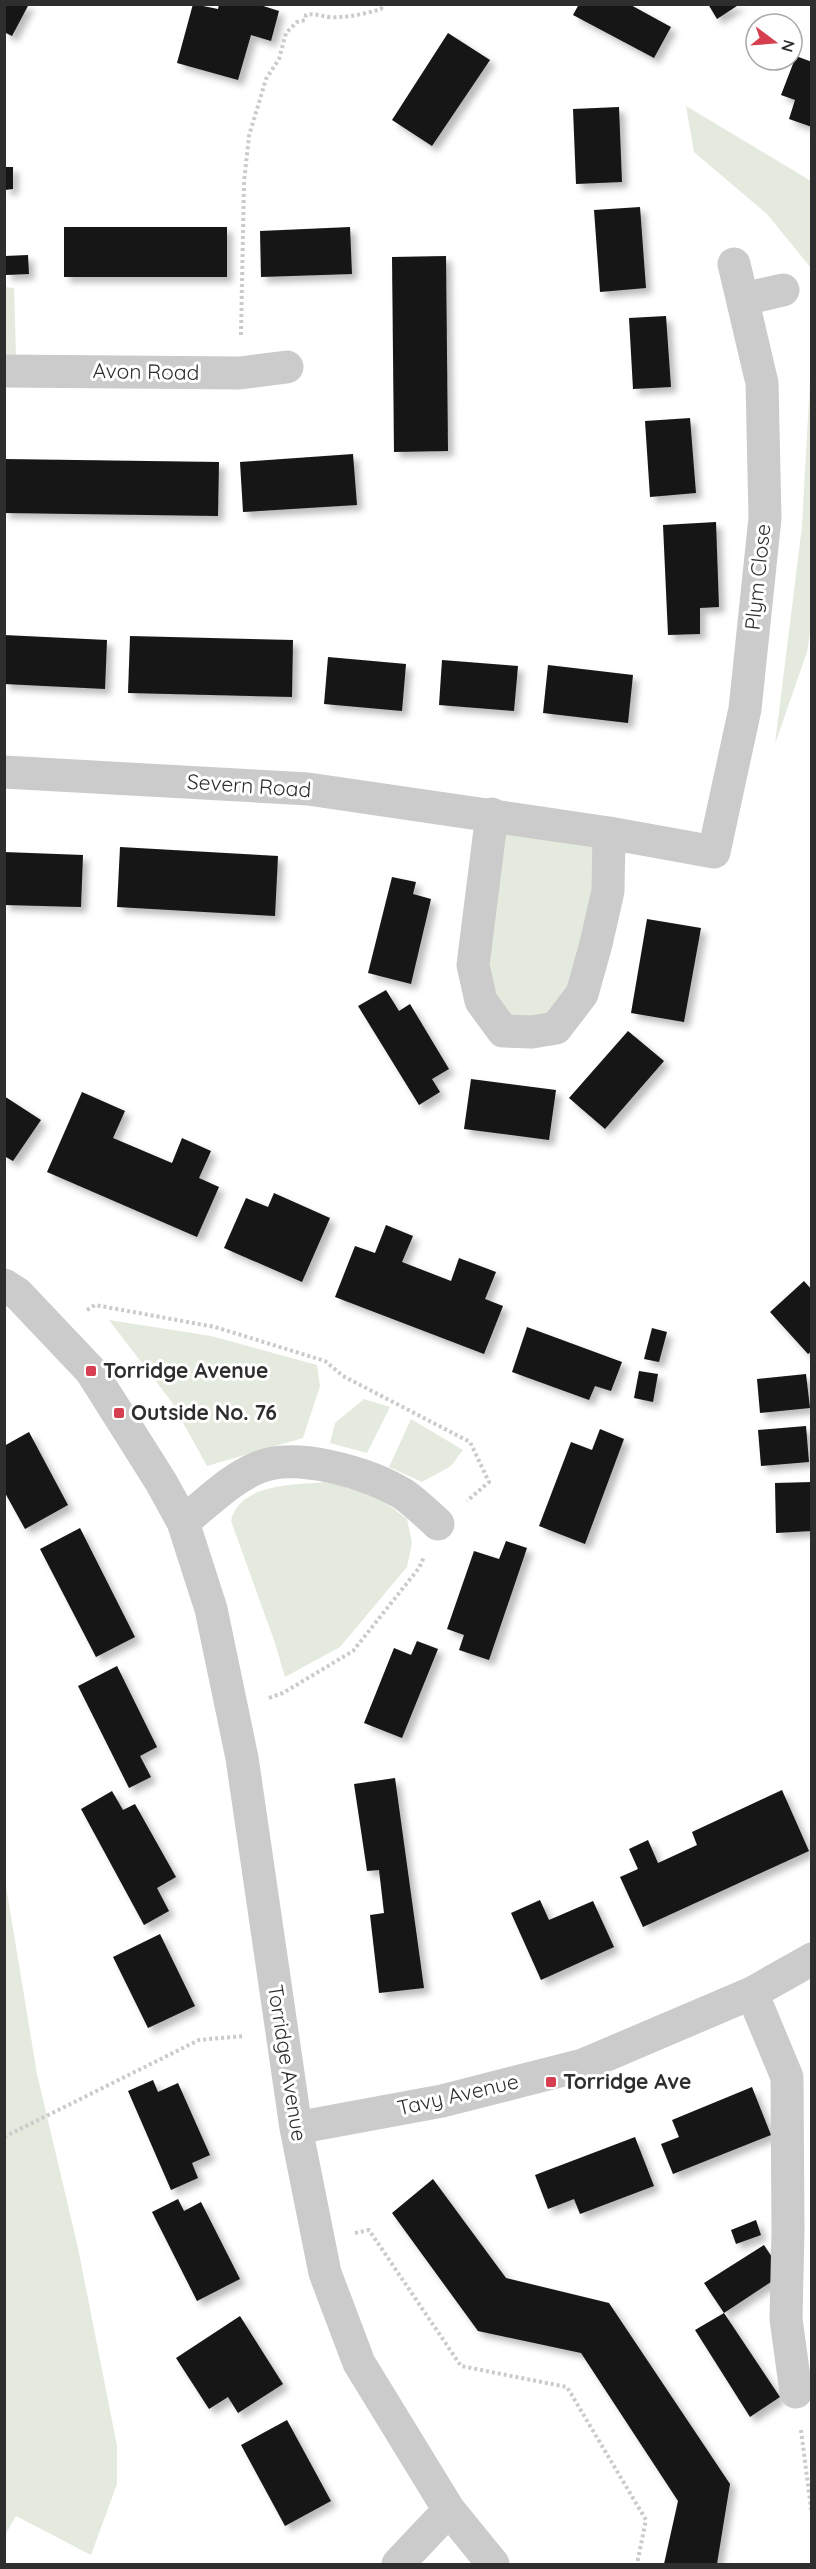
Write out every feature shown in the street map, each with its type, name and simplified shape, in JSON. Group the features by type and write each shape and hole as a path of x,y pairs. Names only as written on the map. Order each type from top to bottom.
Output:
{"street":[{"name":"Plym Close","path":"714,852 745,709 765,518 762,382 734,264"},
{"path":"743,299 783,290"},
{"name":"Avon Road","path":"4,371 240,373 287,367"},
{"name":"Severn Road","path":"4,772 308,789 609,832 714,852"},
{"path":"492,814 473,966 480,1001 503,1031 532,1032 556,1028 582,994 608,891 609,832"},
{"name":"Torridge Avenue","path":"4,1285 18,1294 91,1371 155,1472 183,1522 211,1610 242,1758 296,2128 325,2273 359,2363 449,2510 493,2565"},
{"path":"183,1522 258,1467 292,1462 326,1465 367,1475 404,1494 438,1524"},
{"name":"Tavy Avenue","path":"296,2128 442,2101 583,2065 752,1993 812,1959"},
{"path":"752,1993 787,2077 786,2319 796,2392"},
{"path":"399,2565 449,2510"}],"path":[{"path":"240,373 244,182 249,136 266,79 279,59 286,33 297,22 305,20 306,15 314,13 328,17 357,16 381,9 382,4"},
{"path":"4,2137 47,2118 199,2040 282,2033"},
{"path":"319,2239 369,2230 461,2366 567,2387 646,2520 637,2565"},
{"path":"796,2392 812,2516"}],"shaded area":[{"path":"686,106 811,181 811,268 767,214 694,152"},
{"path":"4,287 14,288 16,357 5,357"},
{"path":"811,362 811,627 807,652 775,744 802,526"},
{"path":"492,814 609,833 582,994 532,1032 481,1001"},
{"path":"109,1320 211,1336 317,1365 320,1386 303,1438 207,1466 171,1401"},
{"path":"364,1399 390,1407 367,1453 330,1443 335,1423"},
{"path":"411,1419 463,1450 451,1466 422,1482 389,1467"},
{"path":"326,1482 375,1495 407,1519 412,1543 407,1567 340,1647 285,1677 231,1521 236,1509 245,1499 256,1493 270,1488"},
{"path":"5,1880 37,2074 78,2248 117,2446 117,2484 91,2555 16,2516 5,2535"}],"building":[{"path":"4,4 29,4 12,36 4,32"},
{"path":"193,4 218,9 219,4 257,4 279,11 271,41 251,35 238,80 177,63"},
{"path":"579,4 629,4 671,27 654,58 573,15"},
{"path":"708,4 740,4 717,19"},
{"path":"448,33 490,60 432,146 392,120"},
{"path":"804,59 812,62 812,127 789,119 795,100 781,95 790,72 804,72"},
{"path":"619,107 622,182 576,184 573,109"},
{"path":"5,167 13,167 13,189 5,190"},
{"path":"640,207 646,288 600,292 594,210"},
{"path":"64,227 227,227 227,277 64,277"},
{"path":"350,227 352,274 261,277 260,231"},
{"path":"28,255 29,274 6,275 5,256"},
{"path":"446,256 448,451 394,452 392,257"},
{"path":"666,316 671,387 633,389 629,318"},
{"path":"690,418 696,493 650,497 645,421"},
{"path":"353,454 357,505 243,512 240,462"},
{"path":"4,459 219,462 218,516 4,513"},
{"path":"716,522 719,607 700,608 700,634 668,635 663,525"},
{"path":"4,635 107,640 105,689 4,684"},
{"path":"130,636 293,640 292,697 128,693"},
{"path":"328,657 406,664 402,711 324,704"},
{"path":"442,660 518,666 514,711 439,705"},
{"path":"548,665 633,675 628,723 543,713"},
{"path":"120,847 278,856 275,916 117,907"},
{"path":"4,852 83,855 81,907 4,905"},
{"path":"392,877 416,882 413,894 431,899 411,984 368,973"},
{"path":"647,919 701,928 684,1022 631,1013"},
{"path":"386,990 399,1011 410,1004 449,1069 432,1079 440,1092 419,1105 358,1006"},
{"path":"628,1031 664,1061 605,1129 569,1098"},
{"path":"471,1079 556,1090 549,1140 464,1129"},
{"path":"82,1092 125,1111 113,1138 172,1163 182,1138 211,1151 199,1178 219,1187 197,1237 47,1172"},
{"path":"4,1096 41,1120 13,1161 4,1156"},
{"path":"274,1193 330,1218 302,1282 224,1248 246,1198 268,1207"},
{"path":"386,1225 413,1236 402,1262 451,1281 459,1258 496,1272 485,1299 503,1306 484,1354 335,1297 355,1246 375,1253"},
{"path":"804,1281 812,1290 812,1351 808,1354 770,1312"},
{"path":"527,1327 622,1362 611,1391 595,1386 589,1400 512,1372"},
{"path":"652,1328 667,1332 659,1362 644,1359"},
{"path":"639,1371 658,1374 653,1402 634,1398"},
{"path":"806,1374 810,1408 760,1413 757,1379"},
{"path":"806,1426 809,1462 761,1466 758,1430"},
{"path":"600,1429 624,1439 585,1544 539,1526 571,1442 592,1450"},
{"path":"29,1432 68,1505 25,1529 4,1491 4,1446"},
{"path":"812,1482 812,1531 776,1533 775,1483"},
{"path":"80,1528 135,1637 96,1657 40,1549"},
{"path":"506,1541 527,1548 489,1660 459,1650 464,1635 447,1629 474,1551 499,1559"},
{"path":"417,1641 438,1649 402,1738 364,1723 394,1648 411,1655"},
{"path":"117,1666 157,1747 140,1756 151,1777 129,1788 78,1686"},
{"path":"395,1778 424,1988 379,1993 370,1915 384,1913 379,1870 367,1871 354,1784"},
{"path":"782,1790 809,1851 643,1927 620,1877 638,1869 629,1849 648,1840 658,1863 697,1845 692,1832"},
{"path":"112,1791 123,1810 135,1804 176,1877 157,1888 169,1911 144,1925 81,1809"},
{"path":"540,1900 549,1920 593,1901 614,1947 541,1980 511,1913"},
{"path":"160,1934 195,2006 148,2028 113,1957"},
{"path":"153,2080 158,2092 178,2083 210,2155 192,2163 198,2178 171,2190 128,2091"},
{"path":"752,2087 771,2135 673,2174 661,2144 679,2137 672,2120"},
{"path":"635,2137 654,2186 580,2214 574,2199 548,2209 535,2175"},
{"path":"433,2179 506,2278 609,2303 730,2484 717,2564 664,2564 678,2501 581,2353 478,2331 392,2213"},
{"path":"178,2199 184,2211 201,2202 240,2279 197,2301 152,2212"},
{"path":"756,2220 761,2235 736,2244 731,2230"},
{"path":"764,2245 783,2274 724,2313 704,2283"},
{"path":"724,2313 780,2397 750,2417 695,2330"},
{"path":"240,2316 283,2384 238,2413 228,2397 209,2409 176,2358"},
{"path":"287,2420 331,2501 285,2526 241,2445"}],"place":[{"name":"Torridge Avenue","path":"91,1371"},
{"name":"Outside No. 76","path":"119,1413"},
{"name":"Torridge Ave","path":"551,2082"}]}
